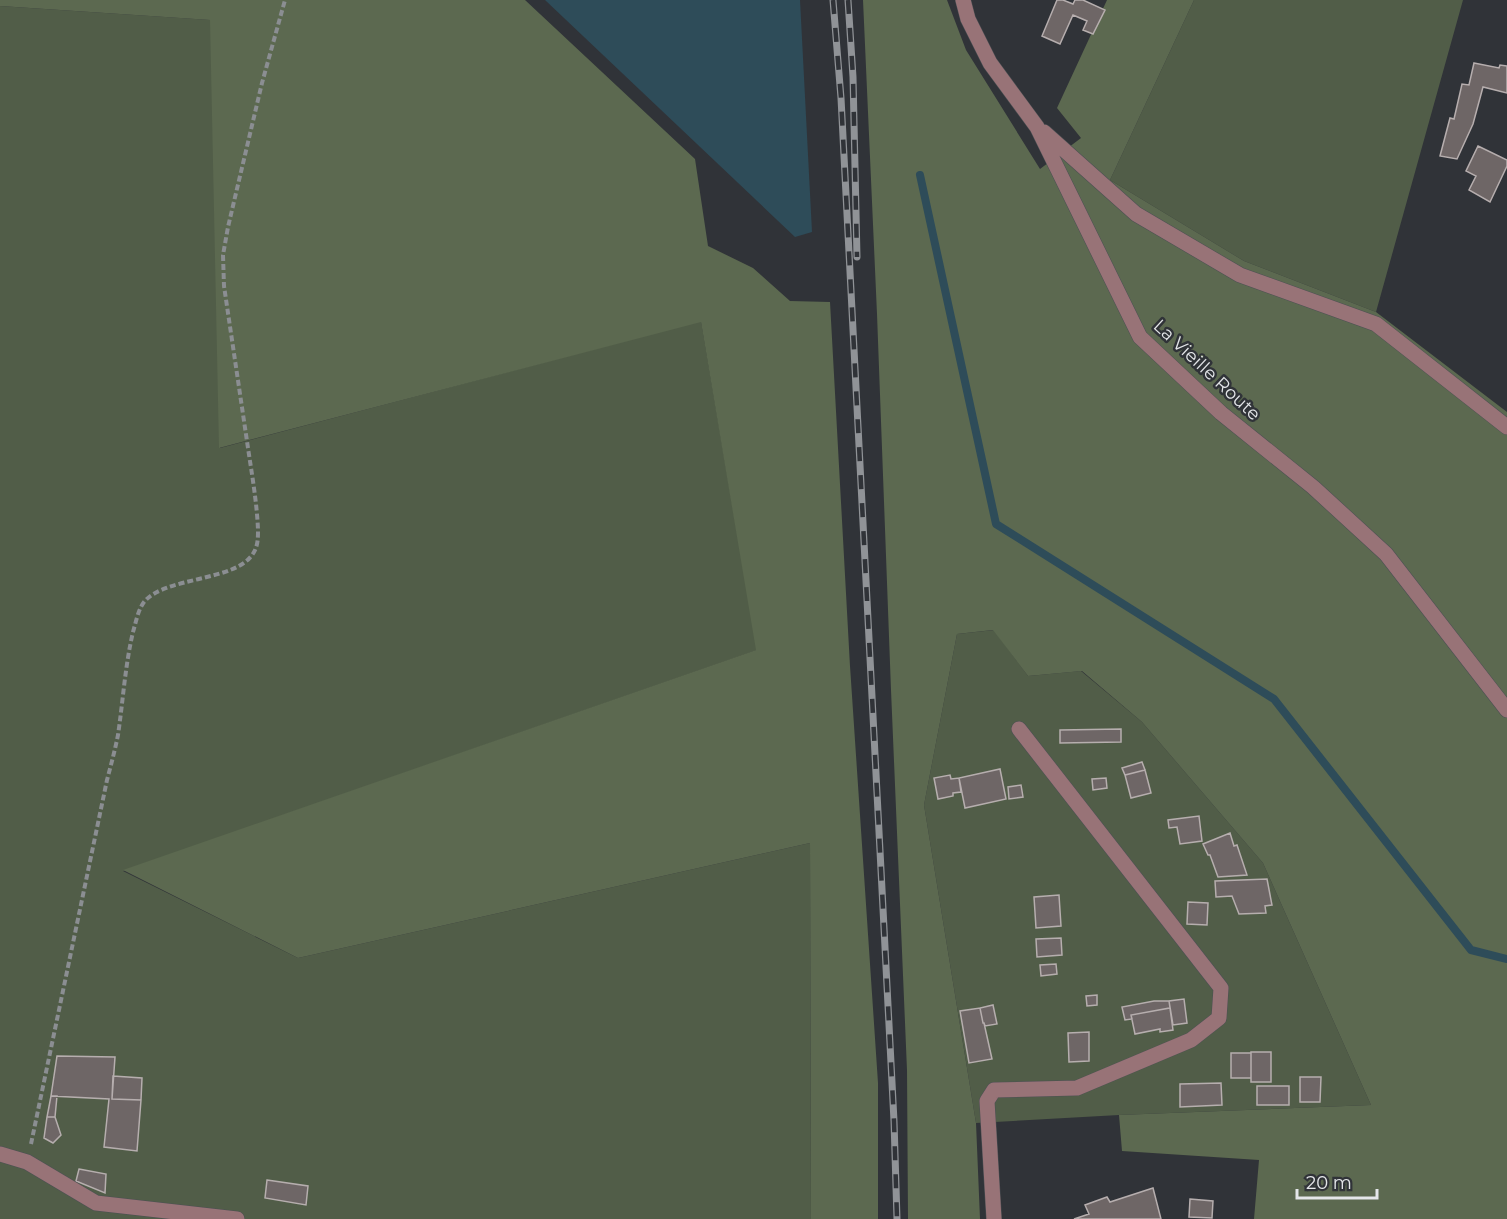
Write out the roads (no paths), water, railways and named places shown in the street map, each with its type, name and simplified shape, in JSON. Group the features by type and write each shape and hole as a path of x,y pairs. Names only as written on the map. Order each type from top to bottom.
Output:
{"street":[{"name":"La Vieille Route","path":"963,0 968,19 990,63 1037,126 1140,337 1221,413 1313,487 1386,554 1507,710"},
{"path":"1037,126 1136,214 1240,275 1376,324 1507,428"},
{"path":"994,1219 987,1101 994,1090 1077,1088 1191,1040 1219,1018 1221,988 1019,729"},
{"path":"0,1154 27,1162 96,1203 237,1219"}],"water":[{"path":"545,0 800,0 812,232 795,237"}],"waterway":[{"path":"920,175 996,524 1274,699 1471,950 1507,959"}],"railway":[{"path":"833,0 841,98 894,1121 897,1219"},
{"path":"848,0 853,77 857,257"}]}
